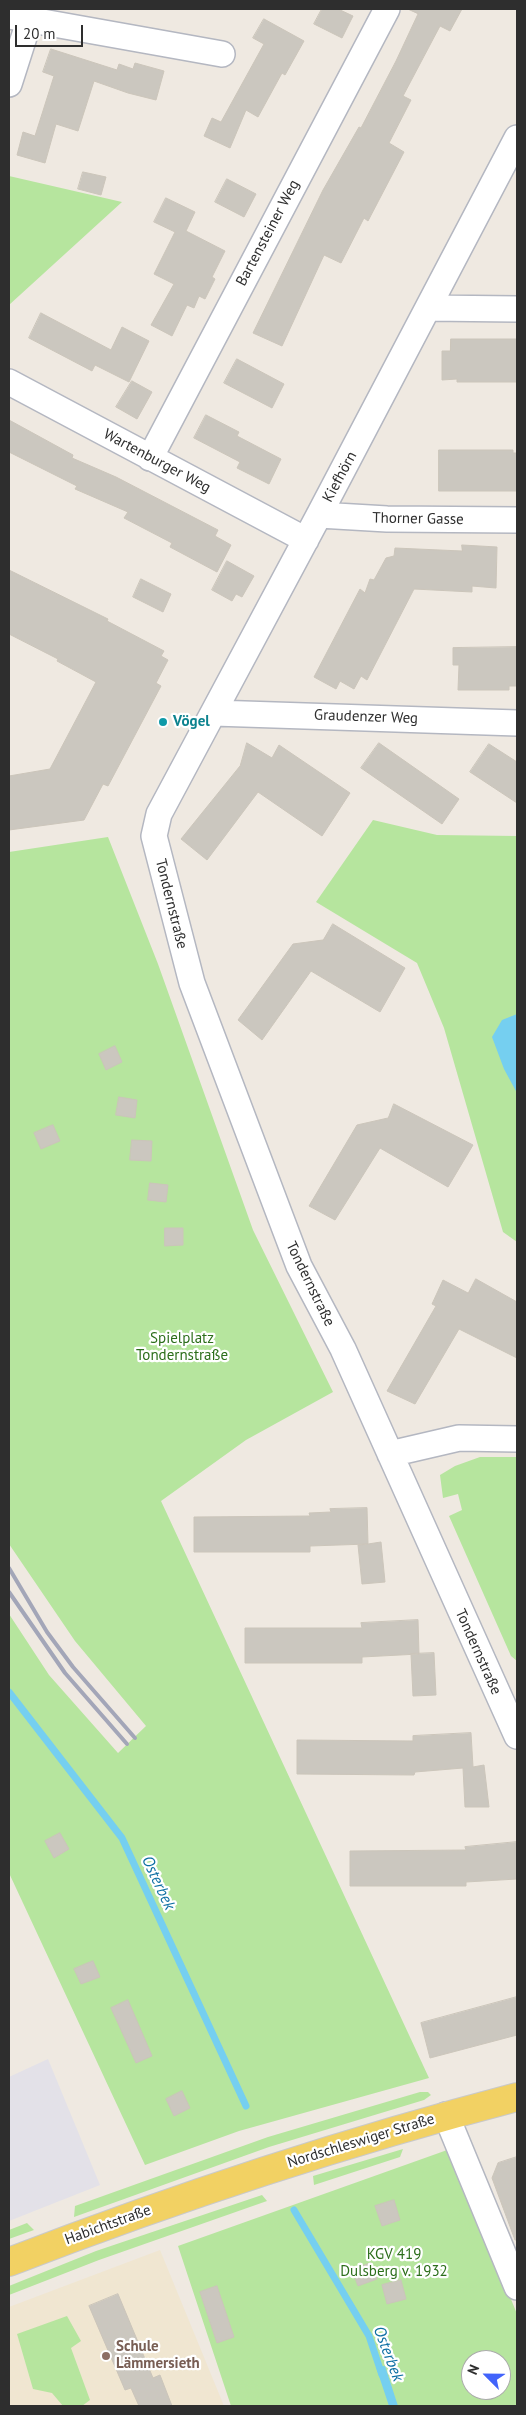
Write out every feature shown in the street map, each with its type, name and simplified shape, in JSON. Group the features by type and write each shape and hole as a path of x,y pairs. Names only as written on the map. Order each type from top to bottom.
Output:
{"main road":[{"name":"Nordschleswiger Straße","path":"207,2190 446,2115 517,2097"},
{"name":"Habichtstraße","path":"9,2262 207,2190"}],"street":[{"name":"Bartensteiner Weg","path":"150,458 387,9"},
{"path":"9,84 24,15 222,54"},
{"name":"Kiefhörn","path":"159,814 306,540 517,138"},
{"path":"428,308 517,309"},
{"name":"Wartenburger Weg","path":"9,382 306,540"},
{"name":"Thorner Gasse","path":"319,515 387,519 517,520"},
{"name":"Graudenzer Weg","path":"214,713 517,723"},
{"name":"Tondernstraße","path":"159,814 154,836 192,983 298,1266 343,1349 517,1736"},
{"path":"390,1454 459,1438 517,1438"},
{"path":"446,2115 517,2288"}],"shaded area":[{"path":"48,2059 100,2185 9,2221 9,2077"},
{"name":"Schule Lämmersieth","path":"160,2250 224,2406 9,2406 9,2307"}],"green space":[{"path":"9,176 122,202 9,305"},
{"path":"373,820 437,835 517,836 517,1242 503,1232 444,1028 417,963 316,902"},
{"name":"Spielplatz Tondernstraße","path":"108,837 158,964 253,1230 333,1392 246,1440 161,1501 429,2078 239,2131 145,2165 9,1873 9,1614 49,1675 118,1753 146,1726 75,1641 9,1544 9,852"},
{"path":"480,1457 517,1457 517,1661 511,1656 449,1516 462,1510 458,1494 443,1498 440,1475 455,1466"},
{"path":"420,2092 428,2092 431,2095 424,2100 269,2147 74,2217 75,2206 268,2137"},
{"path":"403,2149 400,2157 314,2185 313,2176"},
{"name":"KGV 419 Dulsberg v. 1932","path":"450,2149 517,2314 517,2406 231,2406 178,2246"},
{"path":"262,2195 267,2201 99,2260 9,2295 9,2286 96,2251"},
{"path":"27,2223 34,2230 9,2239 9,2230"},
{"path":"67,2316 81,2341 71,2348 90,2400 82,2406 63,2406 52,2393 33,2389 17,2334"}],"water":[{"path":"517,1014 517,1093 504,1069 492,1037 502,1020"},
{"path":"385,2366 398,2406 389,2406 376,2367"}],"building":[{"path":"322,9 338,9 353,16 342,38 314,24"},
{"path":"408,9 462,9 450,31 440,26 403,96 411,100 389,143 404,152 368,221 364,218 341,263 324,255 282,346 253,333 323,190 359,127 361,128 396,61 418,14"},
{"path":"264,19 304,41 285,75 282,73 258,117 246,110 230,148 204,136 212,118 221,122 264,44 253,38"},
{"path":"51,49 117,70 119,64 133,69 135,63 164,71 156,100 128,93 94,81 78,131 56,124 45,163 17,155 23,132 35,136 54,76 43,72"},
{"path":"83,172 106,177 101,195 78,189"},
{"path":"227,179 256,194 244,217 215,202"},
{"path":"166,198 195,212 186,231 225,251 212,277 215,279 205,299 199,296 194,308 187,305 172,336 151,325 174,284 154,274 175,232 154,222"},
{"path":"41,313 111,350 122,327 149,341 129,382 95,365 92,371 29,338"},
{"path":"451,339 517,339 517,382 457,382 457,379 442,380 442,351 450,351"},
{"path":"237,359 284,384 272,408 224,383"},
{"path":"132,381 152,392 137,419 116,407"},
{"path":"206,415 239,432 237,436 281,459 269,484 237,468 240,462 194,438"},
{"path":"9,420 73,455 72,458 116,477 218,530 215,536 231,545 217,572 170,547 172,543 124,518 128,512 75,489 77,486 9,452"},
{"path":"439,450 513,450 513,453 517,453 517,491 439,491"},
{"path":"462,545 497,547 496,588 472,586 472,592 414,589 367,680 361,676 354,689 340,681 336,689 314,677 360,589 365,593 370,579 374,580 386,558 394,556 395,548 462,551"},
{"path":"227,561 254,576 242,597 236,594 232,601 212,590"},
{"path":"9,570 108,619 107,621 164,651 161,656 168,660 156,683 161,686 108,786 103,784 84,820 9,830 9,776 50,769 96,682 57,661 58,659 9,634"},
{"path":"141,579 171,594 163,612 133,597"},
{"path":"517,647 517,686 509,686 509,690 458,690 459,665 453,665 453,648"},
{"path":"247,743 272,758 279,745 350,793 322,836 258,792 207,860 181,839 240,766"},
{"path":"379,743 459,799 442,824 361,768"},
{"path":"489,744 517,762 517,803 470,772"},
{"path":"333,924 405,968 380,1012 311,971 262,1040 238,1020 293,944 323,940"},
{"path":"115,1046 122,1062 106,1070 99,1054"},
{"path":"119,1097 137,1100 135,1118 116,1115"},
{"path":"394,1104 473,1145 448,1187 380,1148 335,1220 309,1206 357,1125 388,1118"},
{"path":"53,1125 60,1141 41,1149 34,1133"},
{"path":"132,1140 152,1141 151,1161 130,1160"},
{"path":"150,1183 168,1185 166,1202 148,1200"},
{"path":"165,1228 183,1228 183,1245 165,1246"},
{"path":"476,1279 517,1302 517,1358 459,1329 415,1404 387,1391 436,1306 432,1304 443,1280 468,1293"},
{"path":"367,1508 368,1544 310,1546 310,1552 194,1552 194,1517 310,1516 309,1513 331,1512 330,1509"},
{"path":"381,1542 385,1582 362,1584 358,1545"},
{"path":"418,1620 419,1654 362,1657 362,1663 245,1663 245,1628 362,1628 361,1623"},
{"path":"434,1653 436,1695 413,1696 411,1654"},
{"path":"471,1733 473,1767 484,1765 489,1807 465,1807 463,1768 415,1772 414,1775 297,1774 297,1740 413,1741 413,1736"},
{"path":"60,1833 69,1849 54,1858 45,1841"},
{"path":"517,1842 517,1879 466,1882 466,1886 350,1886 350,1851 466,1850 465,1847"},
{"path":"93,1961 100,1977 81,1984 74,1969"},
{"path":"517,1997 517,2035 430,2058 421,2023"},
{"path":"128,2000 152,2056 136,2063 111,2008"},
{"path":"182,2091 190,2108 174,2116 166,2099"},
{"path":"517,2157 517,2240 515,2240 492,2178 498,2163"},
{"path":"394,2200 400,2220 382,2226 375,2206"},
{"path":"371,2263 377,2279 358,2286 352,2270"},
{"path":"401,2280 406,2299 387,2304 382,2285"},
{"path":"217,2286 234,2337 217,2343 200,2292"},
{"path":"118,2294 153,2378 160,2375 172,2406 139,2406 131,2388 125,2390 89,2306"}],"waterway":[{"name":"Osterbek","path":"9,1692 122,1838 246,2106"},
{"name":"Osterbek","path":"294,2210 369,2336 382,2375"}],"railway":[{"path":"9,1568 47,1632 73,1667 135,1738"},
{"path":"9,1592 65,1673 127,1744"}],"place":[{"name":"Vögel","path":"163,722"},
{"name":"Schule Lämmersieth","path":"106,2356"}]}
